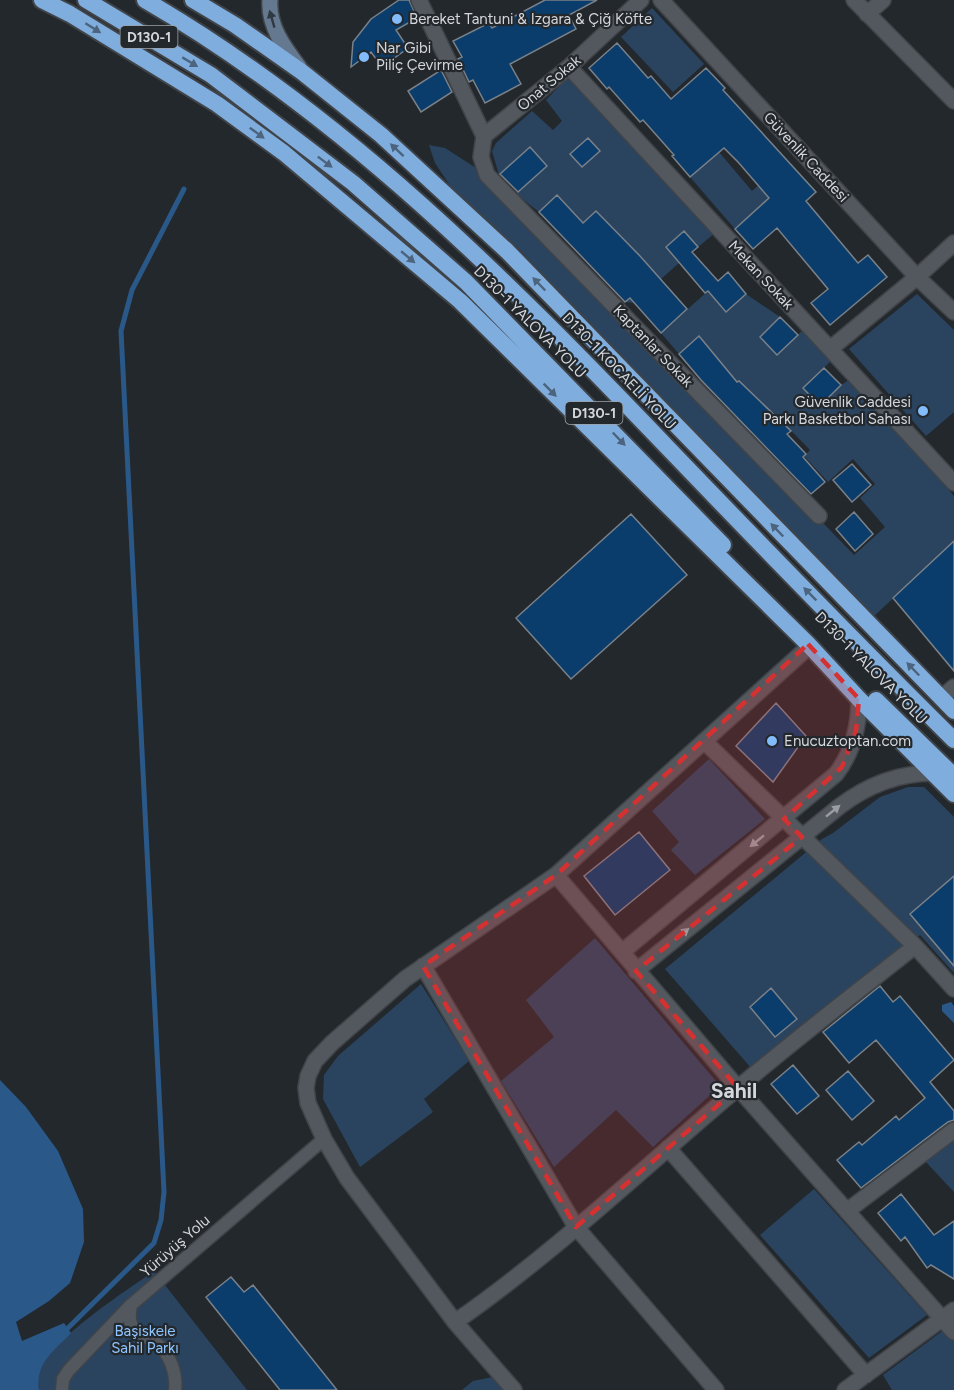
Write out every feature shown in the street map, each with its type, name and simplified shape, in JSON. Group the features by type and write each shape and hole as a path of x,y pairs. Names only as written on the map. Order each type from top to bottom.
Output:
{"highway":[{"path":"42,0 70,14 217,104 302,168 460,301 808,644 859,699 954,794"},
{"name":"D130-1 YALOVA YOLU","path":"86,0 211,75 353,183 466,282 860,684 954,776"},
{"name":"D130-1 KOCAELİ YOLU","path":"145,0 232,54 326,123 519,295 954,740"},
{"path":"193,0 235,25 302,72 381,135 507,251 586,333 948,693 954,711"},
{"path":"519,295 586,333"}],"main road":[{"path":"270,0 272,24 285,49 302,72"}],"street":[{"path":"419,0 484,136"},
{"name":"Onat Sokak","path":"484,136 568,67 641,0"},
{"name":"Güvenlik Caddesi","path":"661,0 917,277 954,312"},
{"path":"854,0 954,101"},
{"path":"867,14 883,0"},
{"name":"Mekan Sokak","path":"568,67 954,483"},
{"name":"Kaptanlar Sokak","path":"484,136 481,157 487,176 819,516"},
{"path":"830,349 917,277 954,243"},
{"path":"514,1390 455,1322 347,1178 324,1138 308,1103 306,1088 308,1076 315,1061 340,1036 405,979 556,875 804,651 808,644"},
{"path":"622,952 828,782 848,756 856,731 859,699"},
{"path":"704,741 915,946 954,989"},
{"path":"636,971 861,791 905,776 933,773"},
{"path":"556,875 636,971 847,1211 948,1314 954,1332"},
{"path":"455,1322 503,1288 738,1088 915,946"},
{"path":"423,966 576,1227 716,1390"},
{"path":"847,1211 954,1130"},
{"name":"Yürüyüş Yolu","path":"63,1390 63,1379 69,1370 131,1305 324,1138"},
{"path":"668,1148 866,1375"},
{"path":"131,1305 129,1320 134,1330 158,1344 168,1356 174,1371 175,1390"},
{"path":"845,1390 948,1314"}],"highlighted area":[{"path":"808,644 859,699 856,731 842,767 784,819 802,837 636,971 738,1088 576,1227 423,966 556,875"}],"green space":[{"path":"652,8 704,64 673,92 621,37"},
{"path":"570,75 716,232 698,247 684,231 666,247 679,263 634,303 625,302 656,275 617,232 586,260 582,258 612,229 596,211 583,223 557,195 539,212 516,194 547,165 530,147 499,175 492,151 496,143 532,111 553,130 562,121 546,100"},
{"path":"429,145 445,148 487,175 854,555 885,527 860,498 875,484 853,459 828,482 804,456 810,450 773,412 751,433 736,419 756,398 739,381 736,381 699,337 679,354 661,333 708,291 726,312 746,294 780,317 760,337 777,355 805,328 833,359 803,388 821,406 841,385 851,379 954,496 954,541 871,619 518,248 453,190 435,163"},
{"path":"719,152 752,191 787,160 798,172 769,197 787,218 763,203 735,229 690,177"},
{"path":"917,294 954,330 954,412 926,436 849,349"},
{"path":"709,759 765,819 695,875 671,850 679,842 652,811"},
{"path":"908,787 924,787 954,817 954,973 920,935 752,1069 665,969 822,839 880,797"},
{"path":"595,938 720,1086 653,1147 616,1110 554,1167 501,1081 554,1037 526,1000"},
{"path":"421,984 469,1061 424,1099 433,1112 360,1167 323,1099 324,1075 338,1056"},
{"path":"954,1139 954,1192 925,1161"},
{"path":"814,1189 927,1315 869,1358 760,1235"},
{"name":"Başiskele Sahil Parkı","path":"154,1271 247,1390 39,1390 38,1376 55,1348 107,1304"},
{"path":"945,1329 954,1339 954,1390 892,1390 883,1375"},
{"path":"493,1377 503,1390 462,1390 473,1381"}],"shaded area":[{"path":"951,1002 954,1006 954,1023 942,1011 942,1005"},
{"path":"0,1080 26,1107 58,1151 83,1209 84,1242 70,1283 49,1301 16,1322 22,1341 64,1323 71,1333 43,1365 40,1372 39,1390 0,1390"}],"building":[{"path":"399,0 409,0 417,18 396,30 408,48 382,67 371,52 351,67 353,42 371,19"},
{"path":"545,0 597,0 569,15 576,29 510,64 521,84 485,103 473,80 469,82 458,59 462,57 453,41 489,23 492,28"},
{"path":"617,43 648,78 651,76 671,99 706,68 725,88 723,90 816,192 806,201 858,263 868,255 887,277 830,325 811,303 828,289 777,228 753,249 735,229 769,198 738,162 724,148 690,177 643,120 640,122 589,68"},
{"path":"441,70 452,92 421,112 408,91"},
{"path":"588,138 600,151 582,167 570,154"},
{"path":"530,147 547,166 518,192 500,174"},
{"path":"557,195 583,223 596,211 687,309 661,333 630,298 625,302 539,212"},
{"path":"684,231 698,247 692,252 718,281 728,272 746,294 726,312 708,291 705,293 666,247"},
{"path":"780,317 798,335 777,355 760,337"},
{"path":"699,336 737,382 739,381 791,431 787,434 806,454 803,457 825,482 811,494 701,380 679,354"},
{"path":"824,368 841,385 820,406 803,388"},
{"path":"852,464 871,485 852,502 833,480"},
{"path":"854,512 873,534 855,551 836,529"},
{"path":"631,514 687,575 571,679 516,618"},
{"path":"954,541 954,671 893,598"},
{"name":"Enucuztoptan.com","path":"776,703 806,736 773,782 736,746"},
{"path":"639,832 670,870 615,915 584,876"},
{"path":"954,876 954,966 910,914"},
{"path":"880,986 893,1002 900,996 954,1060 930,1082 954,1111 954,1120 948,1122 861,1188 837,1160 859,1142 862,1145 896,1116 899,1120 925,1098 876,1040 849,1063 823,1032"},
{"path":"771,988 797,1019 775,1037 750,1007"},
{"path":"793,1065 819,1096 797,1114 771,1084"},
{"path":"848,1071 874,1101 852,1120 826,1090"},
{"path":"901,1194 934,1235 954,1221 954,1279 931,1265 927,1268 905,1237 901,1241 878,1213"},
{"path":"231,1277 244,1292 253,1285 337,1390 280,1390 206,1297"}],"waterway":[{"path":"68,1328 154,1243 161,1220 164,1192 121,331 132,290 184,189"}],"place":[{"name":"Bereket Tantuni & Izgara & Çiğ Köfte","path":"397,19"},
{"name":"Nar Gibi Piliç Çevirme","path":"364,57"},
{"name":"Güvenlik Caddesi Parkı Basketbol Sahası","path":"923,411"},
{"name":"Enucuztoptan.com","path":"772,741"}],"district":[{"name":"Sahil","path":"734,1090"}]}
